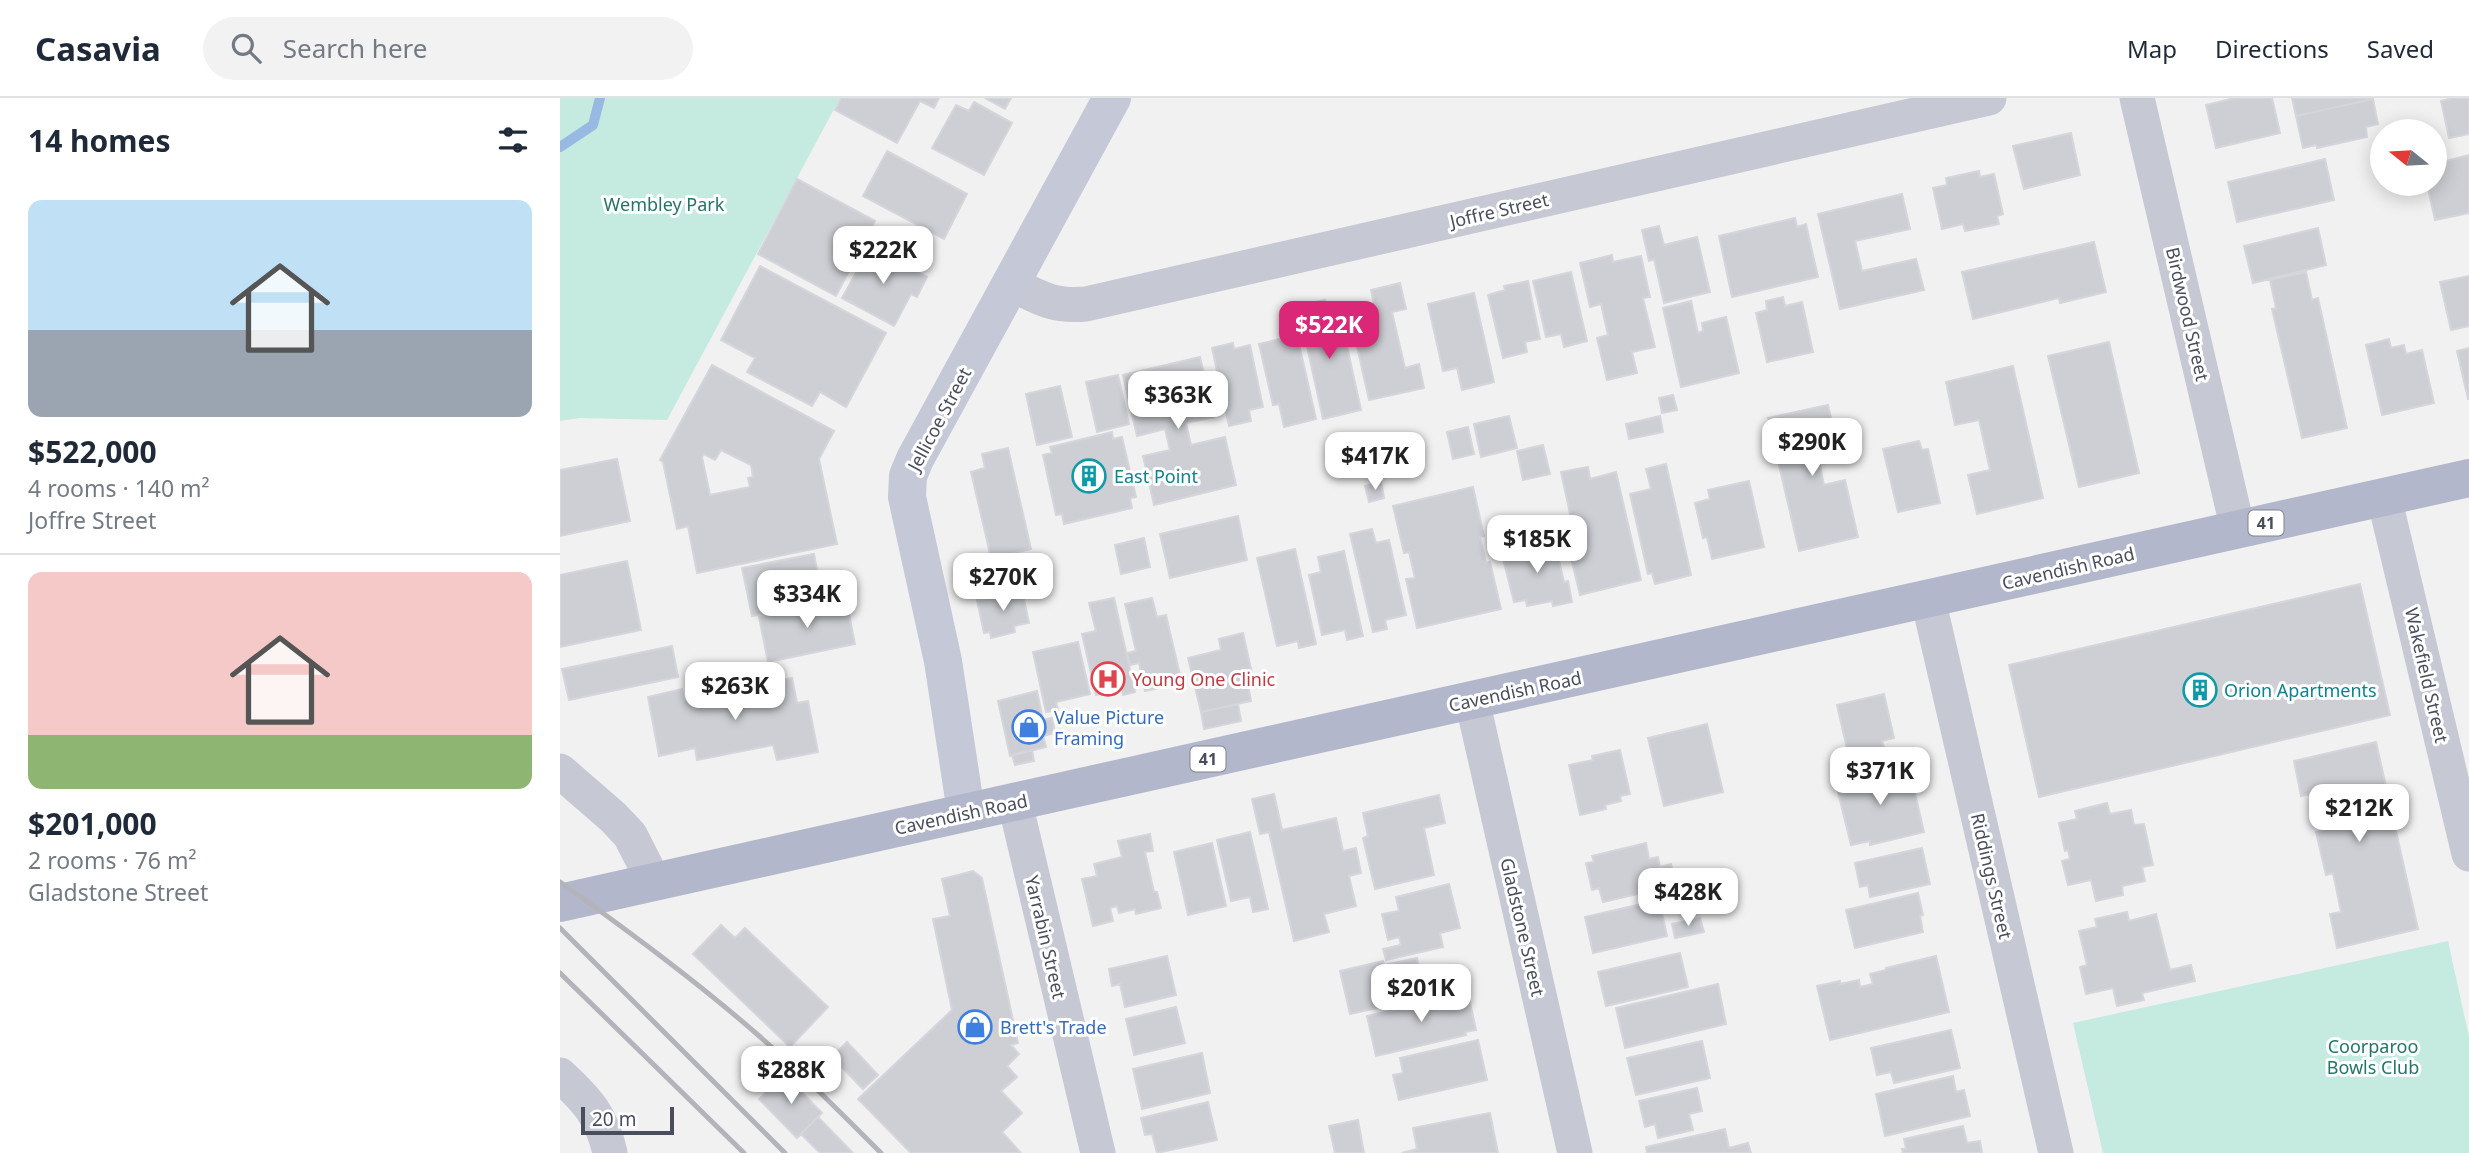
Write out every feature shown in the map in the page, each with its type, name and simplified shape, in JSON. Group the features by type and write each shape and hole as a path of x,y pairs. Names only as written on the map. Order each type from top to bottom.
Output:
{"main road":[{"name":"Cavendish Road","path":"560,903 2469,478"}],"street":[{"name":"Jellicoe Street","path":"966,812 943,661 906,485 911,467 1112,98"},
{"name":"Joffre Street","path":"1012,284 1046,302 1067,306 1086,304 1989,98"},
{"name":"Birdwood Street","path":"2137,98 2238,530"},
{"name":"Wakefield Street","path":"2385,497 2469,854"},
{"name":"Riddings Street","path":"1928,600 2056,1153"},
{"name":"Gladstone Street","path":"1472,700 1575,1153"},
{"path":"560,771 630,835 654,882"},
{"name":"Yarrabin Street","path":"1015,803 1098,1153"},
{"path":"560,1075 592,1108 601,1122 610,1153"}],"green space":[{"name":"Wembley Park","path":"560,98 840,98 667,420 579,418 560,421"},
{"name":"Coorparoo Bowls Club","path":"2448,941 2469,1037 2469,1153 2103,1153 2073,1023"}],"building":[{"path":"841,98 939,98 934,108 920,101 897,143 835,110"},
{"path":"985,98 1011,98 1005,109"},
{"path":"2235,98 2272,98 2280,133 2216,148 2206,105"},
{"path":"2292,98 2373,98 2373,99 2296,116"},
{"path":"2469,98 2469,134 2449,138 2441,101"},
{"path":"2373,99 2377,119 2370,119 2370,126 2366,127 2367,137 2317,148 2316,145 2303,148 2296,116"},
{"path":"974,102 1012,123 984,175 932,148 956,105 969,111"},
{"path":"2071,133 2080,175 2024,189 2013,146"},
{"path":"887,151 967,194 944,239 863,196"},
{"path":"2469,155 2469,213 2435,220 2430,196 2447,196 2447,161"},
{"path":"2325,159 2334,200 2237,222 2228,182"},
{"path":"1979,171 1980,177 1994,174 2003,214 1997,216 1999,224 1965,231 1963,224 1942,229 1933,188 1947,185 1946,178"},
{"path":"797,179 875,221 836,296 758,254"},
{"path":"1902,194 1910,229 1855,241 1862,271 1916,259 1924,290 1840,309 1818,214"},
{"path":"1795,218 1797,227 1806,224 1818,277 1732,297 1719,236"},
{"path":"1659,226 1664,245 1697,237 1710,292 1664,303 1654,259 1649,261 1642,230"},
{"path":"2318,228 2326,265 2253,283 2244,246"},
{"path":"2094,242 2106,292 2060,303 2059,298 1973,319 1962,272"},
{"path":"870,247 927,277 917,297 911,294 894,326 842,298"},
{"path":"1612,255 1613,262 1641,256 1650,297 1643,298 1655,347 1632,352 1637,373 1607,380 1597,338 1608,335 1601,304 1590,307 1580,263"},
{"path":"760,266 886,333 846,407 820,392 812,406 747,372 755,358 721,340"},
{"path":"1571,272 1587,341 1564,347 1561,334 1546,337 1533,281"},
{"path":"2306,272 2312,300 2318,298 2347,428 2302,438 2272,309 2276,308 2270,280"},
{"path":"2469,276 2469,326 2451,330 2440,282"},
{"path":"1528,281 1540,339 1525,342 1527,352 1503,358 1488,295 1505,290 1504,286"},
{"path":"1400,283 1406,309 1392,312 1405,368 1419,364 1424,388 1369,400 1352,324 1377,318 1371,290"},
{"path":"1474,293 1494,382 1462,390 1457,368 1443,371 1428,304"},
{"path":"1783,297 1785,306 1802,302 1813,352 1767,362 1756,313 1767,310 1766,301"},
{"path":"1325,300 1330,321 1341,319 1361,410 1323,419 1298,306"},
{"path":"1691,301 1698,333 1703,331 1702,323 1726,317 1739,373 1681,387 1663,308"},
{"path":"1297,335 1316,419 1284,427 1279,404 1273,405 1259,344"},
{"path":"2389,339 2391,348 2404,345 2406,354 2422,350 2434,403 2382,415 2366,345"},
{"path":"2109,342 2139,473 2079,487 2048,356"},
{"path":"1233,343 1234,349 1250,345 1263,407 1249,410 1251,421 1229,426 1212,348"},
{"path":"2469,348 2469,399 2468,399 2457,351"},
{"path":"1200,357 1214,417 1186,423 1191,445 1225,437 1236,485 1154,505 1143,456 1170,450 1165,429 1137,436 1123,375"},
{"path":"712,365 834,431 819,459 837,544 697,573 688,526 677,529 663,462 660,460","holes":["721,450 751,465 753,477 748,478 750,487 710,495 702,457 704,454 715,460"]},
{"path":"2013,366 2043,498 1977,514 1968,475 1990,470 1979,420 1955,425 1946,382"},
{"path":"1118,375 1129,424 1097,432 1086,382"},
{"path":"1060,386 1072,437 1037,445 1026,394"},
{"path":"1673,395 1677,410 1662,413 1659,398"},
{"path":"1828,405 1840,456 1819,461 1824,485 1845,480 1858,537 1799,551 1768,418"},
{"path":"1509,416 1517,448 1481,457 1474,424"},
{"path":"1660,416 1663,432 1629,439 1626,424"},
{"path":"1468,427 1474,454 1453,459 1447,432"},
{"name":"East Point","path":"1112,432 1113,439 1122,437 1136,497 1130,498 1132,508 1064,524 1062,514 1056,515 1043,455 1052,453 1050,447"},
{"path":"1919,441 1922,450 1928,449 1940,503 1898,512 1883,449"},
{"path":"1395,444 1402,471 1385,475 1379,448"},
{"path":"1543,445 1550,474 1523,480 1517,451"},
{"path":"1008,448 1031,549 991,558 971,472 985,468 982,454"},
{"path":"617,459 630,521 560,536 560,470"},
{"path":"1666,464 1691,575 1655,584 1652,573 1648,574 1630,494 1651,489 1646,469"},
{"path":"1588,467 1590,479 1616,472 1641,580 1580,595 1572,562 1580,560 1561,472"},
{"path":"1749,481 1764,547 1712,559 1707,537 1703,538 1695,503 1710,499 1708,490"},
{"path":"1381,482 1384,498 1369,502 1365,486"},
{"path":"1473,487 1484,536 1480,537 1486,563 1490,562 1501,609 1417,628 1406,579 1415,578 1409,552 1404,553 1393,506"},
{"path":"1238,516 1247,560 1170,578 1160,534"},
{"path":"1372,529 1376,543 1389,540 1406,615 1385,620 1387,629 1373,632 1350,534"},
{"path":"1144,538 1150,567 1121,574 1115,545"},
{"path":"1535,542 1536,547 1555,543 1564,582 1568,581 1572,602 1553,606 1552,601 1527,606 1526,600 1514,602 1502,555 1516,552 1515,546"},
{"path":"1295,549 1316,644 1299,648 1298,641 1277,646 1257,558"},
{"path":"1344,551 1363,636 1347,640 1345,630 1322,635 1309,575 1321,572 1318,557"},
{"path":"814,554 823,602 752,616 742,568"},
{"path":"627,561 641,630 560,647 560,575"},
{"name":"Orion Apartments","path":"2360,584 2390,715 2039,797 2009,665"},
{"path":"1022,590 1029,623 1014,626 1015,632 991,638 990,632 984,633 977,600"},
{"path":"1114,598 1135,692 1123,695 1122,689 1096,695 1082,634 1096,631 1089,603"},
{"path":"1152,598 1157,617 1166,615 1180,675 1162,679 1163,687 1145,691 1139,663 1130,665 1127,653 1136,651 1125,604"},
{"path":"846,599 855,644 768,662 759,617"},
{"path":"1243,633 1252,673 1246,675 1251,701 1201,712 1188,658 1221,650 1219,639"},
{"path":"1078,642 1090,694 1056,702 1058,710 1046,712 1033,652"},
{"path":"672,646 678,677 569,700 562,669"},
{"path":"792,678 797,703 808,701 818,752 777,760 773,745 697,760 695,748 659,756 648,697 682,689 684,700"},
{"name":"Value Picture Framing","path":"1037,691 1043,720 1052,718 1055,733 1043,736 1046,747 1010,756 998,701"},
{"path":"1884,694 1894,738 1882,741 1886,754 1850,762 1837,705"},
{"path":"1238,704 1241,721 1204,729 1201,712"},
{"path":"1707,724 1723,792 1664,806 1648,738"},
{"path":"2376,742 2418,929 2337,948 2330,914 2341,912 2333,873 2326,875 2316,832 2325,830 2316,793 2301,796 2294,761"},
{"path":"1032,750 1034,761 1015,765 1012,755"},
{"path":"1620,750 1630,794 1620,796 1621,801 1605,805 1606,809 1580,815 1569,765 1593,760 1592,756"},
{"path":"1909,767 1924,832 1870,845 1870,841 1851,845 1836,784 1860,778 1859,772 1875,769 1876,775"},
{"path":"1274,794 1282,830 1336,818 1343,851 1356,848 1361,873 1349,876 1356,906 1324,914 1329,932 1294,941 1269,832 1260,834 1252,799"},
{"path":"1439,795 1445,823 1424,828 1434,875 1375,889 1363,838 1368,836 1363,813"},
{"path":"2107,803 2110,814 2131,810 2134,825 2144,824 2153,865 2142,867 2145,881 2122,886 2123,895 2096,901 2091,880 2068,885 2062,861 2070,859 2068,850 2065,851 2059,823 2077,819 2075,811"},
{"path":"1250,832 1268,909 1253,912 1250,897 1231,901 1217,840"},
{"path":"1150,834 1153,851 1145,852 1154,892 1157,892 1161,908 1136,914 1135,909 1119,913 1117,906 1110,908 1113,921 1093,926 1082,879 1097,876 1094,864 1122,857 1118,841"},
{"path":"1212,843 1226,906 1188,915 1174,852"},
{"path":"1646,843 1649,859 1658,857 1660,867 1671,864 1676,885 1603,902 1599,888 1592,890 1586,863 1594,862 1592,856"},
{"path":"1922,848 1930,884 1870,897 1868,885 1860,887 1855,863"},
{"name":"Brett's Trade","path":"973,871 982,878 1018,1043 1011,1045 1019,1054 1007,1066 1017,1077 1001,1091 1022,1113 1002,1132 1021,1153 911,1153 858,1099 952,1010 933,919 950,916 942,879"},
{"path":"1449,884 1460,928 1440,933 1443,947 1386,960 1383,949 1401,945 1399,937 1388,940 1382,914 1399,911 1396,897"},
{"path":"1918,893 1923,915 1920,916 1923,932 1855,948 1846,910"},
{"path":"1659,900 1667,936 1593,953 1585,917"},
{"path":"2127,912 2129,921 2156,914 2170,970 2191,965 2195,981 2142,993 2144,1000 2117,1006 2113,988 2086,994 2080,967 2087,965 2079,931 2097,927 2095,919"},
{"path":"1700,918 1704,932 1675,938 1672,924"},
{"path":"721,925 735,938 745,928 828,1007 790,1047 693,954"},
{"path":"1680,953 1688,987 1606,1006 1598,972"},
{"path":"1167,956 1176,995 1125,1007 1120,984 1112,986 1109,969"},
{"path":"1936,956 1949,1012 1830,1040 1817,986 1859,980 1860,987 1873,984 1870,974"},
{"path":"1417,958 1420,973 1429,971 1435,995 1350,1014 1340,971 1383,961 1384,965"},
{"path":"1718,984 1726,1024 1625,1048 1616,1008"},
{"path":"1468,993 1476,1030 1465,1032 1466,1035 1376,1056 1367,1016"},
{"path":"1176,1007 1185,1043 1134,1055 1126,1019"},
{"path":"1951,1030 1960,1068 1894,1083 1891,1072 1877,1075 1871,1048"},
{"path":"1478,1040 1487,1080 1399,1100 1393,1075 1403,1073 1400,1058"},
{"path":"1702,1041 1710,1078 1636,1095 1627,1058"},
{"path":"847,1042 878,1075 863,1089 832,1057"},
{"path":"1202,1053 1210,1093 1142,1109 1133,1069"},
{"path":"785,1075 822,1113 797,1138 759,1099"},
{"path":"1953,1076 1956,1092 1964,1090 1970,1116 1885,1136 1876,1094"},
{"path":"1697,1088 1702,1111 1689,1114 1693,1130 1658,1138 1655,1124 1645,1127 1639,1101"},
{"path":"1208,1102 1217,1140 1157,1153 1152,1134 1145,1135 1141,1118"},
{"path":"1490,1113 1498,1153 1402,1153 1417,1149 1413,1128"},
{"path":"818,1117 853,1153 820,1153 801,1134"},
{"path":"1358,1120 1364,1153 1335,1153 1329,1126"},
{"path":"1963,1126 1967,1143 1980,1141 1982,1153 1903,1153 1902,1149 1906,1149 1904,1139"},
{"path":"1725,1129 1729,1148 1748,1143 1751,1153 1647,1153 1646,1147"}],"waterway":[{"path":"560,147 593,125 600,98"}],"railway":[{"path":"560,882 661,956 734,1015 805,1078 881,1153"},
{"path":"560,928 785,1153"},
{"path":"560,973 744,1153"}],"place":[{"name":"East Point","path":"1089,476"},
{"name":"Young One Clinic","path":"1108,679"},
{"name":"Orion Apartments","path":"2200,690"},
{"name":"Value Picture Framing","path":"1029,727"},
{"name":"Brett's Trade","path":"975,1027"}]}
